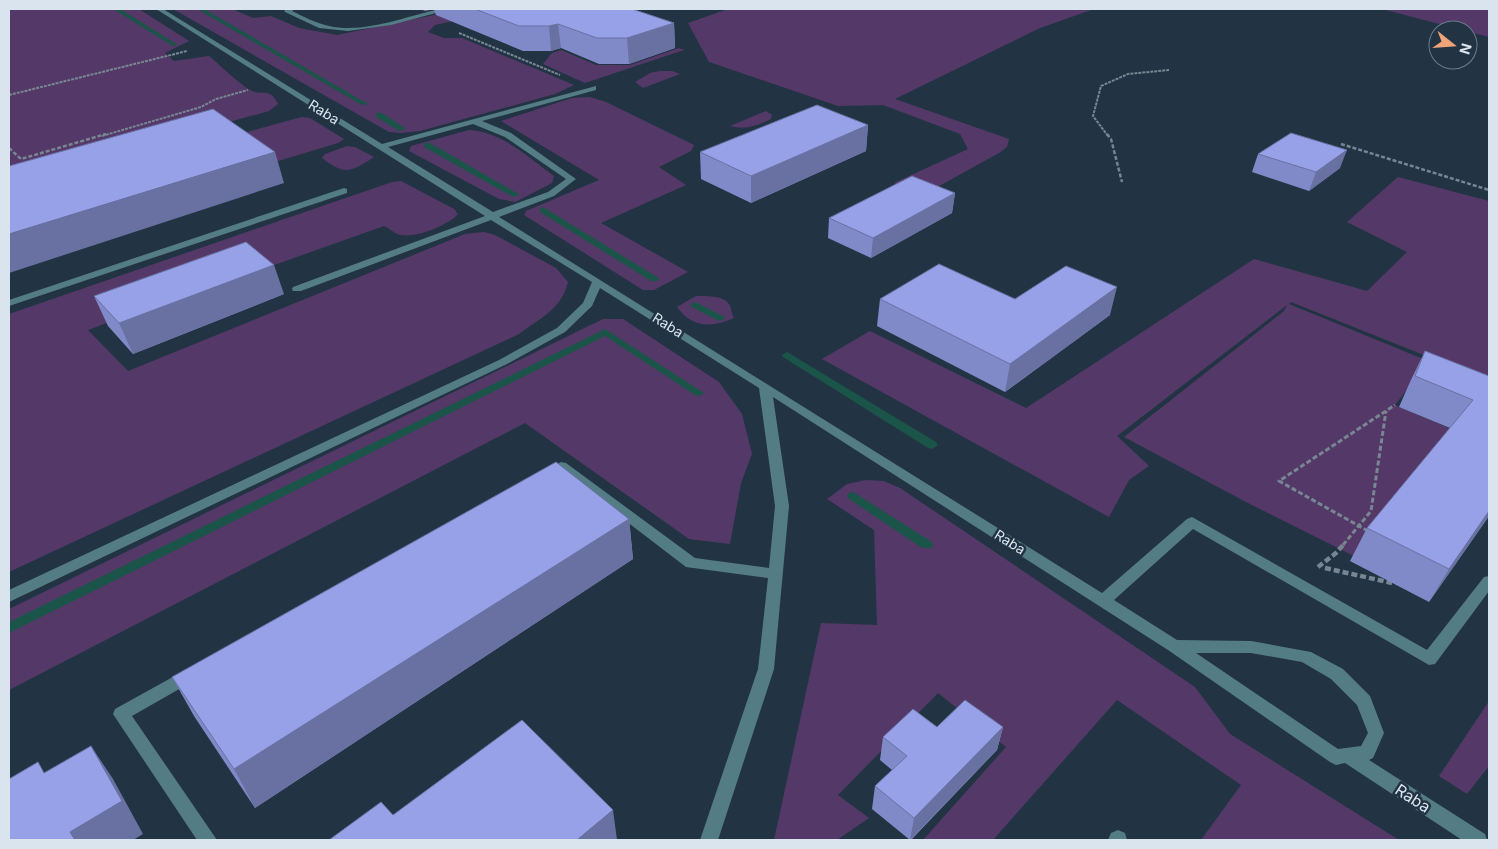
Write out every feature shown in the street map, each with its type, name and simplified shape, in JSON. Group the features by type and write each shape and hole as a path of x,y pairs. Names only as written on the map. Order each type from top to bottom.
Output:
{"street":[{"name":"Raba","path":"159,9 765,386 1174,646 1336,757 1348,756 1478,840"},
{"path":"292,9 287,12 315,25 334,29 363,28 448,9"},
{"path":"380,148 593,88"},
{"path":"297,289 551,194 572,179 508,135 474,121"},
{"path":"9,303 344,191"},
{"path":"9,596 503,362 561,330 588,304 598,282"},
{"path":"709,840 766,669 782,506 765,386"},
{"path":"552,470 560,465 692,563 776,574"},
{"path":"1103,601 1192,522 1429,659 1489,581"},
{"path":"1174,646 1251,647 1282,651 1304,656 1337,674 1364,701 1376,733 1367,753 1348,756"},
{"path":"198,670 121,714 208,840"}],"path":[{"path":"459,34 593,88"},
{"path":"9,95 216,45"},
{"path":"1122,182 1111,139 1093,116 1101,86 1128,74 1169,70"},
{"path":"9,148 21,159 201,107 216,99 276,82"},
{"path":"1341,144 1489,190"},
{"path":"1372,533 1279,481 1394,405"},
{"path":"1296,582 1336,553 1371,511 1386,410"},
{"path":"1318,566 1392,583"}],"shaded area":[{"path":"9,9 139,9 189,41 165,53 174,61 209,56 247,88 252,91 269,94 278,104 269,111 91,160 9,172"},
{"path":"173,9 232,9 253,18 271,16 299,28 337,35 463,9 509,9 435,25 428,32 444,38 462,38 574,85 555,94 420,131 389,132"},
{"path":"728,9 1094,9 1040,28 895,99 1009,139 1007,147 999,153 923,195 894,183 968,149 960,134 883,105 838,106 709,62 688,23"},
{"path":"1382,9 1489,9 1489,37 1478,34 1478,20 1428,21"},
{"path":"679,48 684,50 585,83 543,64 552,53 561,50 596,65 630,65"},
{"path":"672,71 680,74 643,88 635,82 650,73"},
{"path":"590,97 606,102 694,145 691,151 659,167 686,185 601,223 688,272 654,290 643,290 524,215 526,211 599,180 501,121 572,98"},
{"path":"766,111 772,115 771,119 761,124 751,127 730,126"},
{"path":"302,117 310,118 344,139 338,143 275,162 236,135"},
{"path":"469,130 493,135 504,140 554,176 552,183 515,202 499,199 409,151 411,146"},
{"path":"347,146 355,147 374,157 353,169 347,170 336,167 322,158 325,154"},
{"path":"1398,177 1489,201 1489,381 1291,302 1289,304 1489,386 1412,383 1395,405 1456,431 1354,556 1246,502 1124,437 1284,311 1287,305 1117,436 1149,466 1129,480 1109,517 822,359 870,331 1026,408 1254,259 1367,291 1407,252 1347,222"},
{"path":"401,181 454,209 458,214 440,226 415,235 399,234 384,226 263,269 257,267 88,330 128,371 465,234 484,232 495,235 556,268 568,282 561,299 549,312 519,334 9,572 9,314 392,182"},
{"path":"696,296 715,297 728,302 734,318 710,324 703,324 689,319 677,307"},
{"path":"603,319 623,319 719,382 742,414 752,454 741,483 730,544 689,539 525,423 9,690 9,609"},
{"path":"866,480 884,481 900,488 1195,687 1230,734 1399,840 1201,840 1241,785 1117,700 993,840 923,840 1006,747 938,693 838,795 869,818 837,840 774,840 821,623 877,625 874,530 827,499 847,484"},
{"path":"1489,701 1489,766 1467,794 1439,776"}],"building":[{"path":"475,9 632,9 674,23 627,38 597,38 558,24 549,26 519,26"},
{"path":"817,105 868,125 751,176 700,152"},
{"path":"213,109 275,152 9,234 9,166"},
{"path":"1291,133 1347,150 1316,172 1258,154"},
{"path":"912,176 955,193 873,238 829,218"},
{"path":"246,242 274,265 119,323 94,296"},
{"path":"939,264 1015,299 1066,266 1117,287 1010,364 880,299"},
{"path":"1425,351 1489,376 1489,511 1449,569 1367,528 1473,400 1415,376"},
{"path":"556,462 629,519 234,769 172,677"},
{"path":"965,700 1003,727 914,818 875,786 907,756 883,737 913,709 937,727"},
{"path":"522,720 613,810 577,840 329,840 381,802 393,815"},
{"path":"91,746 122,801 70,832 75,840 9,840 9,779 38,762 44,773"}],"waterway":[{"path":"116,9 175,45"},
{"path":"200,9 364,104"},
{"path":"379,115 402,129"},
{"path":"427,145 516,195"},
{"path":"543,210 654,279"},
{"path":"695,305 720,318"},
{"path":"9,628 605,332 699,393"},
{"path":"787,355 932,445"},
{"path":"853,496 927,545"}]}
